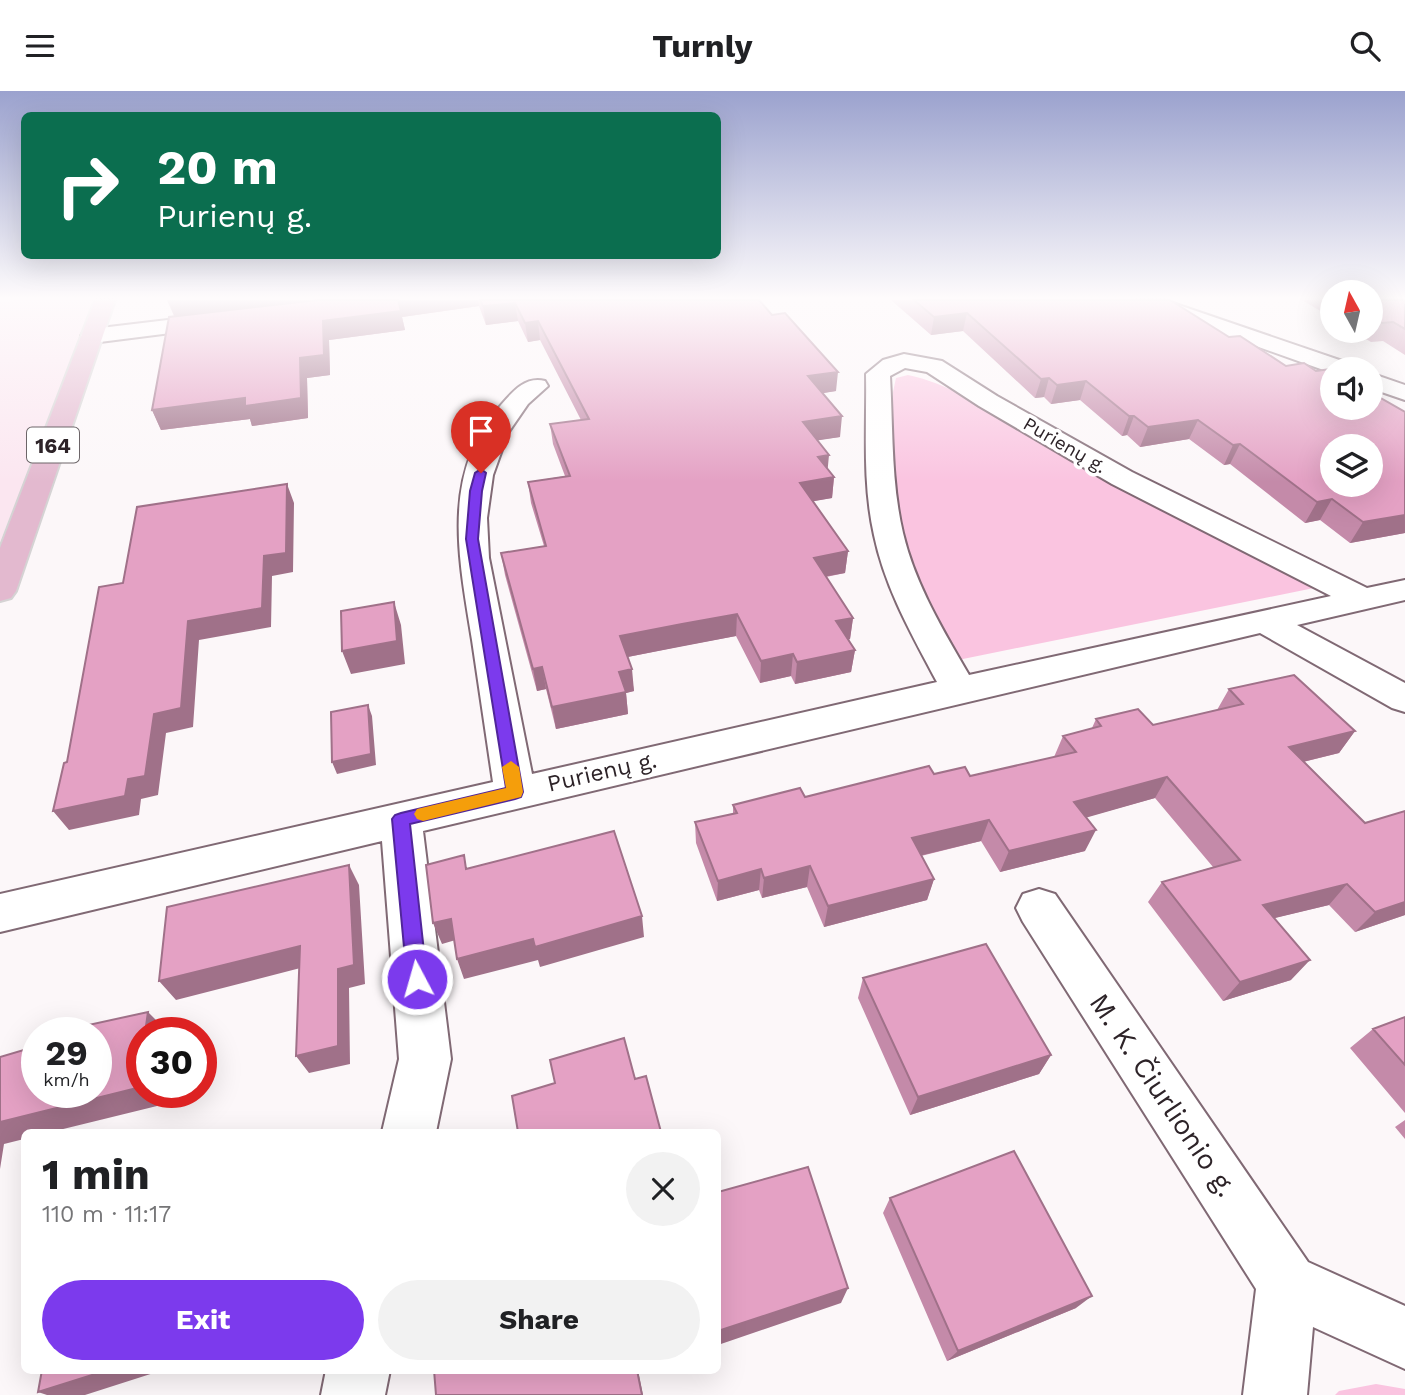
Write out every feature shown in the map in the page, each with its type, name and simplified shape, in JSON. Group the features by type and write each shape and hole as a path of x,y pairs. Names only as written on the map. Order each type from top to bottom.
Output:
{"main road":[{"name":"164","path":"0,591 83,361"}],"street":[{"name":"Purienų g.","path":"959,690 910,598 893,553 883,505 878,374 891,365 904,362 934,366 988,401 1122,478 1362,599"},
{"path":"1383,385 1405,393"},
{"path":"515,792 472,539 476,491 486,454 499,426 521,395 536,386"},
{"name":"Purienų g.","path":"0,913 515,792 1405,590"},
{"path":"1264,621 1405,699"},
{"path":"401,819 425,1059 410,1129"},
{"name":"M. K. Čiurlionio g.","path":"1038,908 1287,1283"},
{"path":"1275,1395 1287,1283 1405,1338"},
{"path":"353,1395 357,1374"}],"shaded area":[{"path":"0,361 73,361 0,542"},
{"path":"908,375 948,388 968,398 1059,454 1314,588 958,660 911,566 893,480 893,392 896,378"},
{"path":"1376,1384 1405,1389 1405,1395 1335,1395 1339,1391"}],"building":[{"path":"161,361 300,361 301,398 245,406 245,398 152,410"},
{"path":"559,361 828,361 838,372 808,376 842,416 803,422 829,455 818,457 834,477 800,483 848,551 814,558 853,618 836,621 855,650 797,662 793,654 761,661 737,614 682,624 620,636 632,669 619,672 626,692 552,707 542,667 533,669 501,553 546,546 528,482 570,476 550,424 589,419"},
{"path":"1021,361 1278,361 1286,366 1304,363 1316,371 1320,370 1320,420 1383,420 1383,399 1405,412 1405,515 1363,522 1332,499 1317,502 1240,444 1233,445 1198,420 1148,427 1134,416 1129,416 1086,381 1057,385 1049,378 1041,379"},
{"path":"287,484 286,553 264,556 262,608 188,621 181,708 154,714 145,776 128,779 125,796 53,811 64,763 67,762 99,587 123,583 137,507"},
{"path":"394,602 397,641 342,651 341,611"},
{"path":"1294,675 1355,731 1289,747 1365,823 1405,811 1405,902 1375,912 1347,884 1263,905 1310,960 1240,982 1162,882 1240,860 1167,777 1074,802 1096,830 1009,851 989,820 912,838 934,879 828,906 810,866 764,878 761,869 718,881 695,822 737,813 733,805 800,788 805,797 929,766 934,774 965,767 970,776 1076,752 1063,736 1101,726 1096,719 1138,709 1153,725 1243,704 1229,689"},
{"path":"368,705 371,754 332,762 331,712"},
{"path":"614,831 642,916 535,947 533,939 457,959 451,919 433,923 426,865 464,855 466,869"},
{"path":"349,865 354,965 338,969 338,1046 296,1056 300,946 159,981 167,907"},
{"path":"986,944 1051,1055 918,1097 863,978"},
{"path":"148,1012 147,1017 126,1017 126,1091 112,1094 112,1020"},
{"path":"1405,1017 1405,1065 1373,1029"},
{"path":"624,1038 635,1079 646,1076 660,1129 518,1129 512,1096 555,1083 550,1060"},
{"path":"21,1051 21,1108 56,1108 0,1122 0,1057"},
{"path":"1014,1151 1092,1296 958,1351 890,1198"},
{"path":"808,1167 848,1288 721,1330 721,1191"},
{"path":"41,1374 95,1374 38,1392"},
{"path":"434,1374 638,1374 642,1395 436,1395"}],"slow traffic":[{"path":"423,814 515,792 511,767"}],"route":[{"path":"417,979 401,819 515,792 472,539 476,491 481,473"}]}
